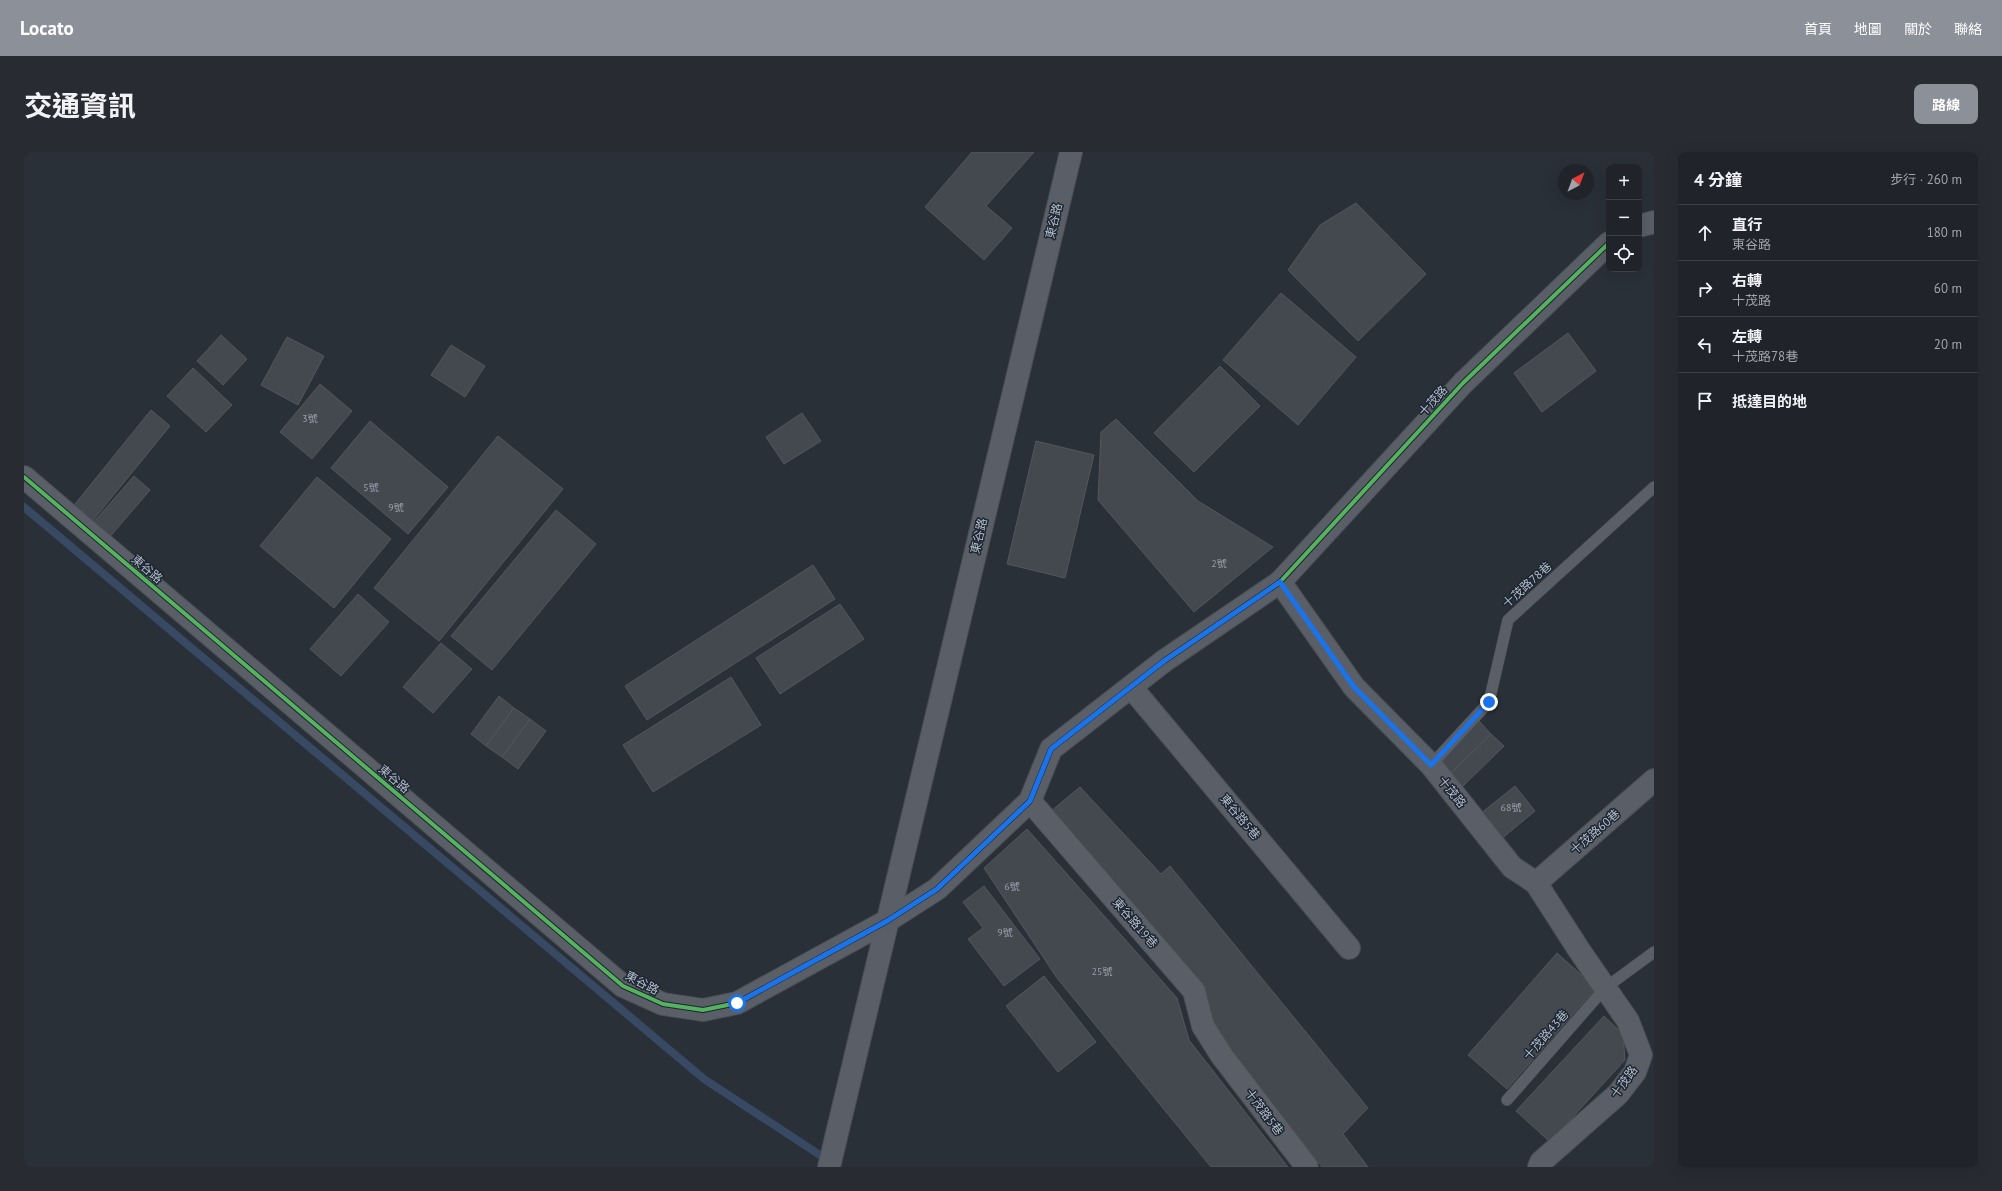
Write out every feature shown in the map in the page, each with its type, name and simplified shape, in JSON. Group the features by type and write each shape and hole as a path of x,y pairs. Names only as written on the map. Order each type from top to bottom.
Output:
{"street":[{"name":"東谷路","path":"829,1167 1071,152"},
{"path":"1642,225 1654,222"},
{"name":"十茂路","path":"1539,1167 1541,1162 1618,1094 1634,1072 1641,1055 1628,1021 1536,883 1512,867 1431,765 1354,687 1280,582 1463,383 1606,246"},
{"name":"東谷路","path":"24,477 623,986 663,1004 703,1010 737,1003 887,921 937,889 1030,801 1051,749 1164,661 1280,582"},
{"name":"東谷路5巷","path":"1131,687 1349,948"},
{"name":"十茂路60巷","path":"1536,883 1654,780"},
{"name":"東谷路19巷","path":"1030,801 1194,991 1203,1026 1222,1056"},
{"name":"十茂路5巷","path":"1222,1056 1307,1167"}],"lane":[{"name":"十茂路78巷","path":"1431,765 1489,702 1508,620 1654,487"},
{"name":"十茂路43巷","path":"1507,1100 1605,988 1654,952"}],"building":[{"path":"972,152 1034,152 986,206 1012,228 984,260 925,207"},
{"path":"1356,203 1426,274 1358,341 1288,270 1320,225"},
{"path":"1281,293 1356,357 1298,425 1223,360"},
{"path":"1568,333 1596,371 1542,412 1514,373"},
{"path":"221,335 247,359 223,385 197,361"},
{"path":"287,337 324,356 298,405 261,385"},
{"path":"451,345 485,366 465,397 431,375"},
{"path":"1220,366 1260,406 1194,472 1154,433"},
{"path":"193,368 232,405 206,432 167,396"},
{"path":"320,384 352,411 312,459 280,432"},
{"path":"151,410 170,426 90,524 71,509"},
{"path":"802,413 821,441 784,464 766,437"},
{"path":"1116,419 1198,501 1273,547 1194,612 1098,500 1101,432"},
{"path":"370,421 448,487 408,534 331,468"},
{"path":"498,436 563,489 439,641 374,588"},
{"path":"1036,441 1094,455 1065,578 1007,564"},
{"path":"134,476 150,490 108,539 91,525"},
{"path":"317,477 391,539 334,608 260,546"},
{"path":"556,510 596,544 492,670 451,636"},
{"path":"813,565 835,599 647,720 625,686"},
{"path":"358,594 389,622 341,676 310,649"},
{"path":"840,604 864,639 780,694 756,658"},
{"path":"441,643 472,669 433,713 403,687"},
{"path":"731,677 761,725 653,792 623,745"},
{"path":"499,696 514,708 486,746 471,734"},
{"path":"514,708 530,719 502,757 486,746"},
{"path":"530,719 546,731 518,769 502,757"},
{"path":"1478,720 1491,734 1451,773 1438,759"},
{"path":"1491,734 1504,746 1463,786 1451,773"},
{"path":"1515,786 1535,811 1500,840 1480,814"},
{"path":"1080,787 1161,874 1170,866 1368,1108 1343,1134 1368,1167 1322,1167 1217,1032 1204,988 1050,812"},
{"path":"1027,829 1177,998 1189,1040 1288,1167 1211,1167 1057,978 984,868"},
{"path":"984,886 1040,959 1004,986 968,939 983,928 963,902"},
{"path":"1557,953 1596,988 1507,1089 1468,1055"},
{"path":"1044,976 1096,1042 1058,1072 1006,1006"},
{"path":"1604,1016 1623,1034 1625,1060 1550,1142 1516,1111"}],"waterway":[{"path":"24,507 704,1079 829,1161"}],"cycle path":[{"path":"24,477 623,986 663,1004 703,1010 737,1003 887,921 937,889 1030,801 1051,749 1164,661 1280,582 1463,383 1606,246"}],"route":[{"path":"737,1003 887,921 937,889 1030,801 1051,749 1164,661 1280,582 1354,687 1431,765 1489,702"}]}
